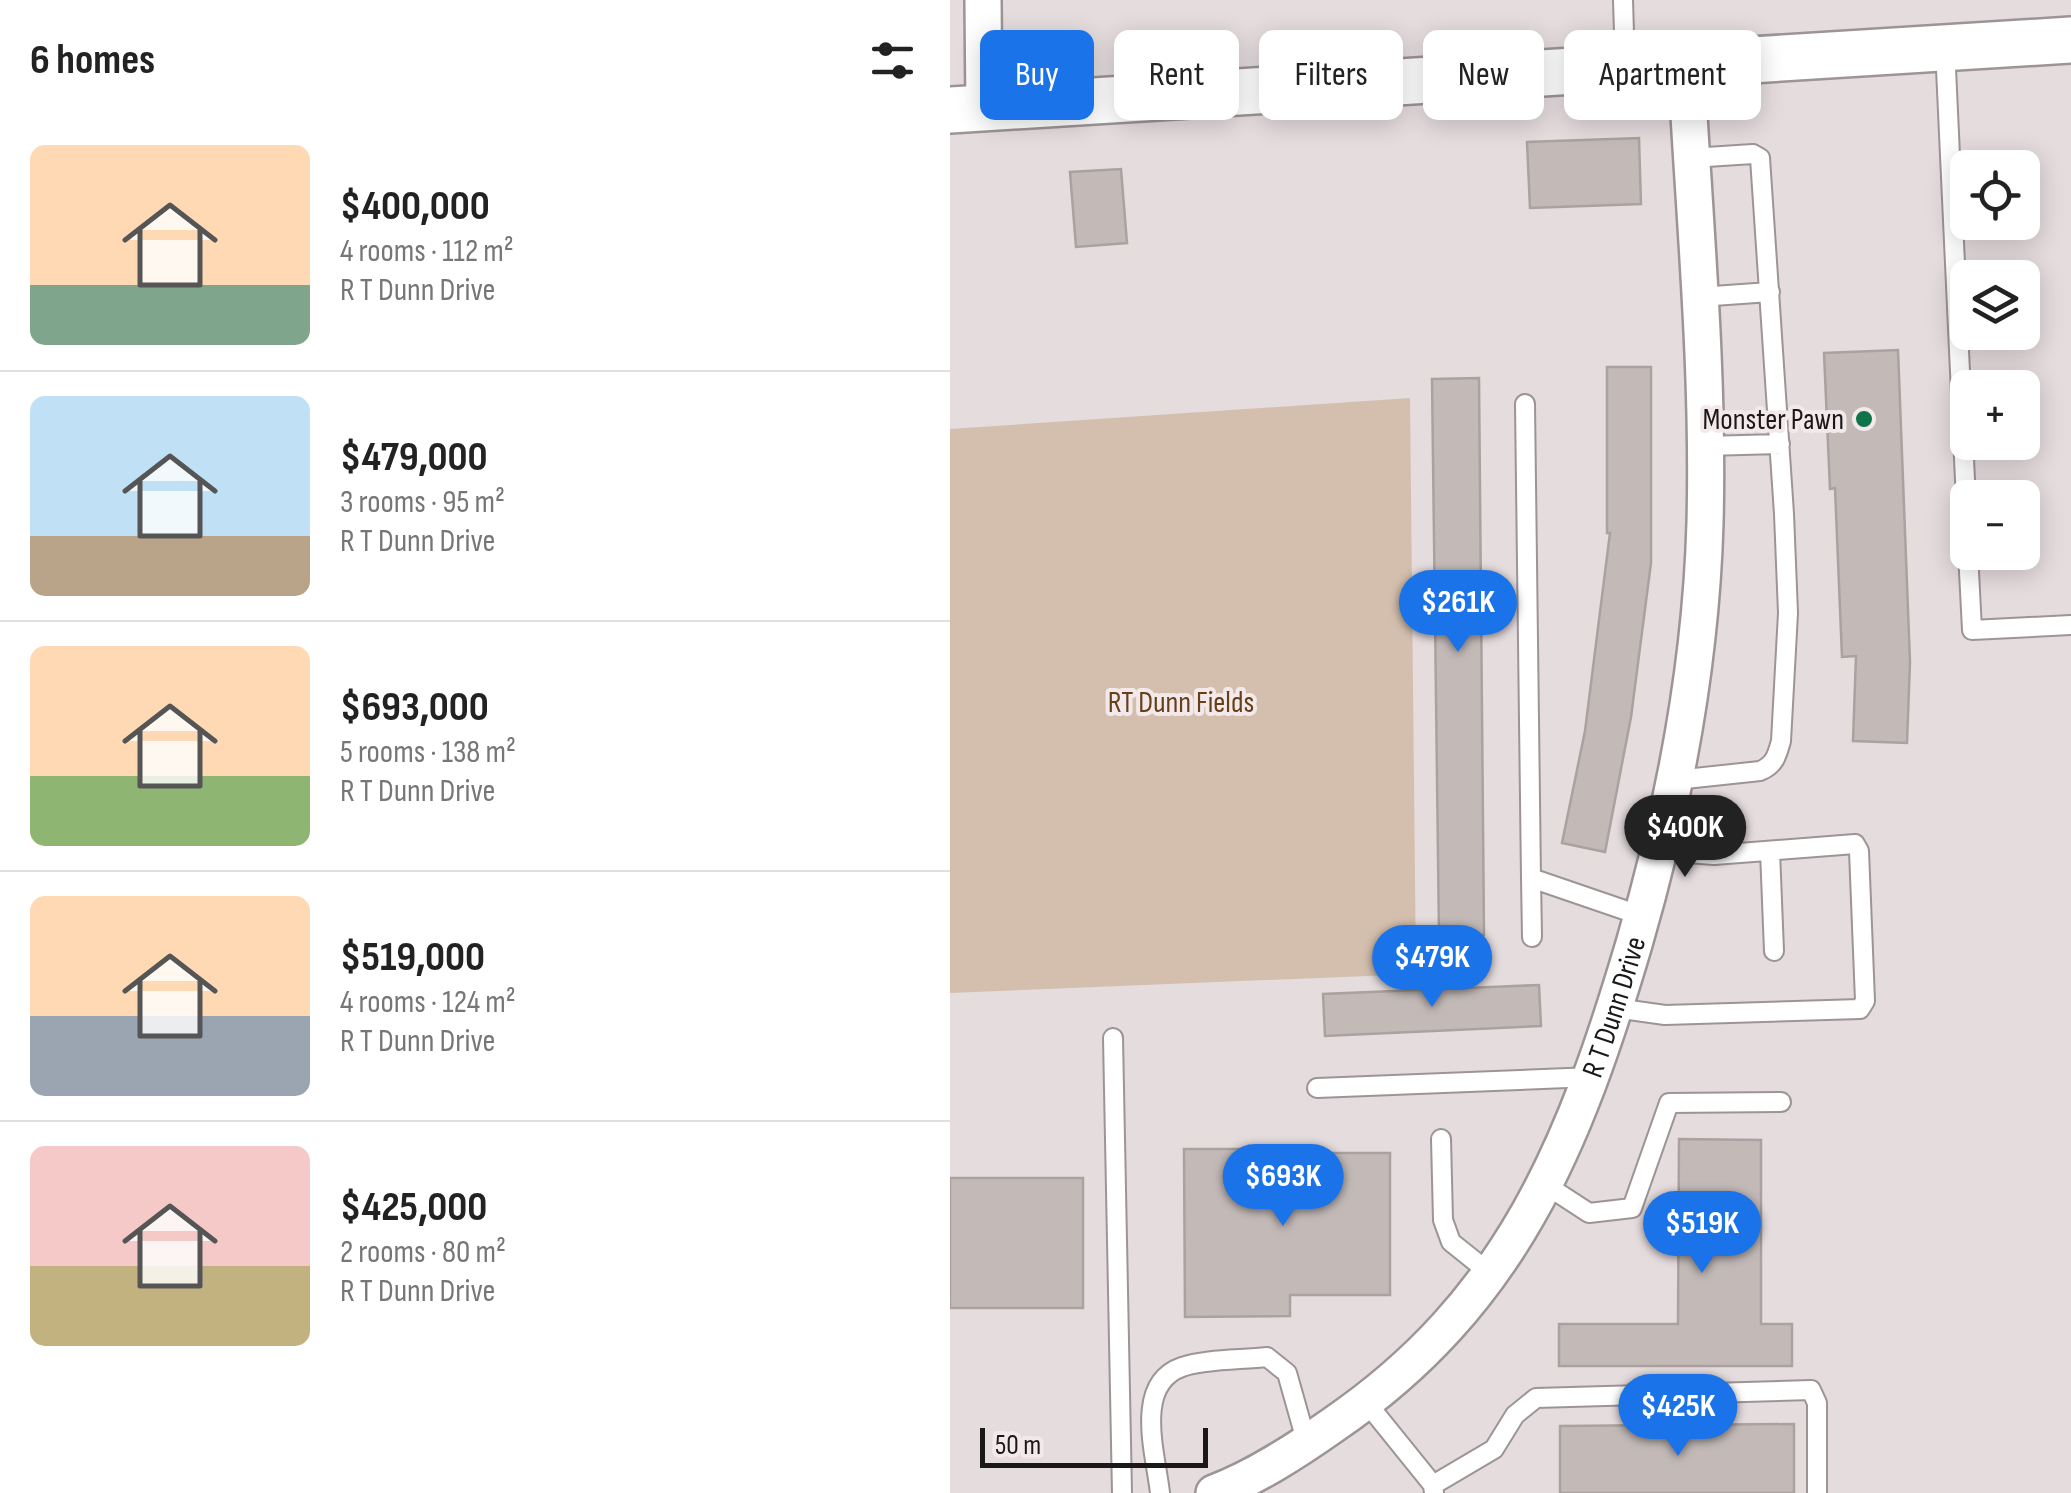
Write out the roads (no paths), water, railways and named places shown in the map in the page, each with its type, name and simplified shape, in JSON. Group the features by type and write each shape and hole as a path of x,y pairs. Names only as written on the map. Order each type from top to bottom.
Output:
{"street":[{"path":"983,0 967,109 1564,71"},
{"path":"1761,58 2071,40"},
{"name":"R T Dunn Drive","path":"1214,1493 1307,1444 1366,1402 1430,1342 1490,1274 1546,1185 1593,1077 1659,851 1676,780 1694,662 1704,526 1705,446 1689,120"}],"lane":[{"path":"1623,0 1624,30"},
{"path":"1946,47 1965,480"},
{"path":"1676,780 1760,772 1776,759 1781,741 1788,613 1760,158 1753,154 1691,158"},
{"path":"1699,297 1770,292"},
{"path":"1525,404 1532,938"},
{"path":"1705,446 1780,444"},
{"path":"1969,570 1972,630 2071,625"},
{"path":"1614,1008 1666,1015 1864,1006 1859,851 1855,844 1714,855 1659,851"},
{"path":"1770,850 1774,951"},
{"path":"1531,878 1642,916"},
{"path":"1113,1038 1122,1493"},
{"path":"1317,1088 1593,1077"},
{"path":"1546,1185 1590,1212 1632,1208 1669,1104 1781,1102"},
{"path":"1441,1140 1443,1220 1451,1242 1490,1274"},
{"path":"1160,1493 1150,1412 1155,1389 1180,1368 1267,1357 1286,1374 1307,1444"},
{"path":"1366,1402 1434,1489 1494,1449 1514,1415 1536,1398 1811,1390 1817,1404 1817,1493"}],"place":[{"name":"Monster Pawn","path":"1864,419"}],"park label":[{"name":"RT Dunn Fields","path":"1181,702"}]}
